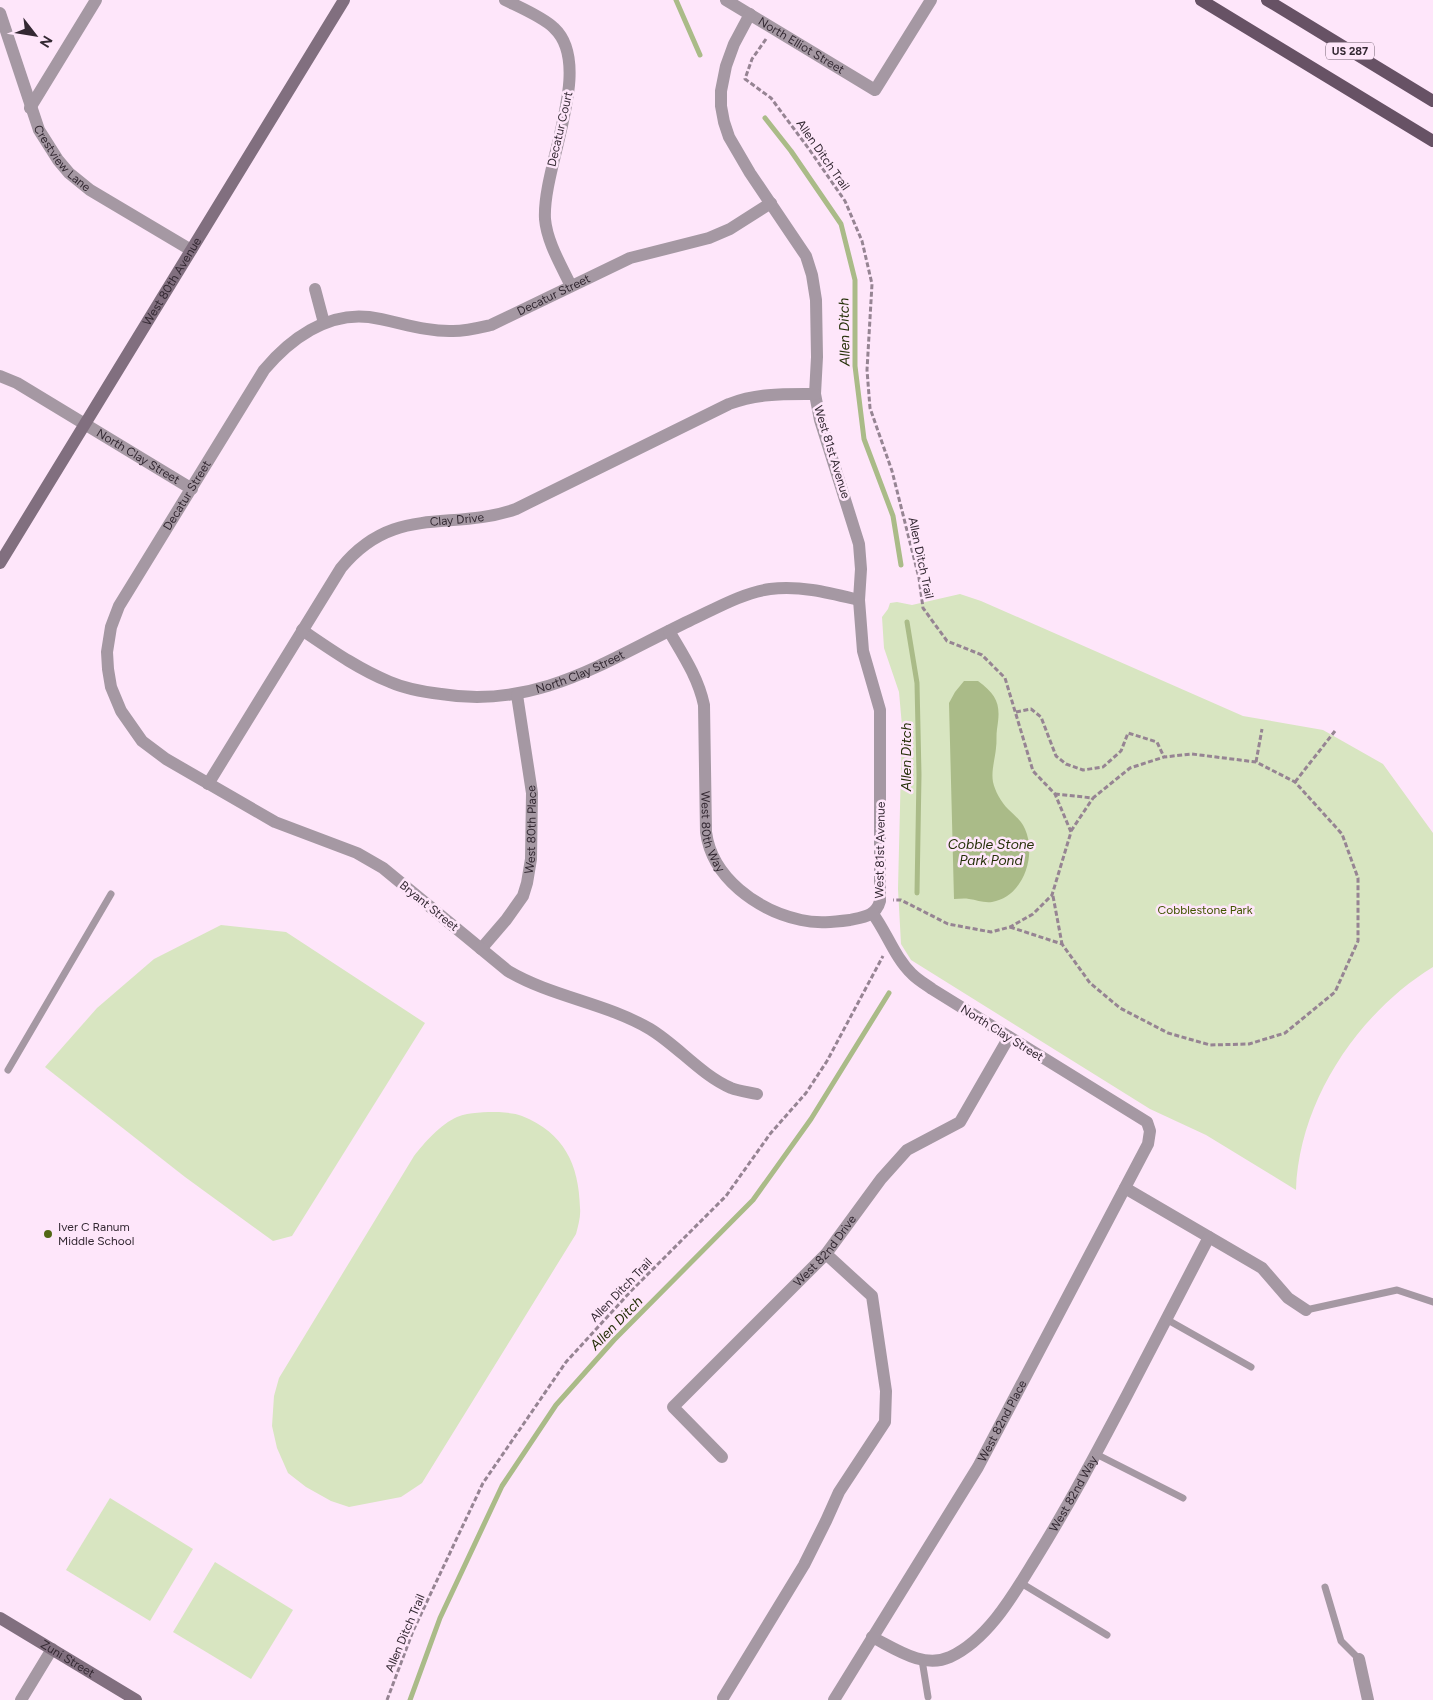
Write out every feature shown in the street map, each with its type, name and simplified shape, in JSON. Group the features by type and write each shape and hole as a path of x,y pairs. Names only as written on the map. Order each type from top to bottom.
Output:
{"main road":[{"name":"US 287","path":"1201,0 1431,137"},
{"name":"US 287","path":"1267,0 1433,101"}],"street":[{"path":"30,108 96,0"},
{"name":"West 80th Avenue","path":"0,563 344,0"},
{"name":"Decatur Court","path":"505,0 550,24 563,38 567,48 570,83 548,179 545,220 552,246 571,286"},
{"name":"North Elliot Street","path":"726,0 875,90 931,0"},
{"name":"Crestview Lane","path":"0,13 30,108 46,144 58,160 73,177 90,190 191,250"},
{"name":"West 81st Avenue","path":"750,14 734,44 726,66 721,91 721,106 729,137 750,173 806,256 812,275 816,300 815,394 820,420 859,544 861,569 859,600 863,651 880,710 880,901 878,908 873,914"},
{"name":"Decatur Street","path":"116,698 108,669 107,652 111,627 119,606 264,370 276,355 291,342 308,330 324,323 347,318 368,317 442,331 468,330 490,325 640,254 709,238 723,232 740,224 771,203"},
{"path":"315,289 324,323"},
{"name":"North Clay Street","path":"0,376 16,383 192,489"},
{"name":"Clay Drive","path":"208,784 325,592 350,558 374,537 402,526 498,515 531,502 729,404 747,397 765,394 815,394"},
{"name":"North Clay Street","path":"302,630 361,668 391,682 420,691 484,698 517,695 542,689 586,672 726,604 768,589 816,589 859,600"},
{"name":"West 80th Way","path":"669,631 693,671 704,705 706,832 710,850 717,866 728,880 764,906 800,920 836,922 873,914"},
{"name":"West 80th Place","path":"481,949 516,906 528,883 531,859 532,793 517,695"},
{"name":"Bryant Street","path":"116,698 121,711 142,741 166,759 275,822 357,852 383,868 508,971 524,981 627,1018 650,1029 711,1076 729,1087 757,1094"},
{"name":"North Clay Street","path":"873,914 897,956 911,974 932,989 1147,1122 1150,1131"},
{"name":"West 82nd Drive","path":"722,1457 673,1407 826,1254 881,1179 908,1150 960,1122 1009,1037"},
{"name":"West 82nd Place","path":"834,1700 978,1467 1148,1144 1150,1131"},
{"path":"1125,1188 1262,1268 1288,1298 1306,1310"},
{"name":"West 82nd Way","path":"872,1637 922,1660 949,1658 974,1641 994,1620 1020,1583 1079,1486 1209,1237"},
{"path":"723,1698 804,1564 839,1492 885,1422 886,1391 872,1296 826,1254"},
{"name":"Zuni Street","path":"0,1618 136,1700"},
{"path":"21,1700 52,1649"},
{"path":"1359,1659 1368,1700"}],"lane":[{"path":"8,1070 111,894"},
{"path":"1306,1310 1398,1290 1433,1302"},
{"path":"1166,1320 1250,1367"},
{"path":"1096,1454 1183,1498"},
{"path":"1020,1583 1107,1635"},
{"path":"1325,1587 1340,1641 1359,1659"},
{"path":"922,1660 928,1697"}],"path":[{"name":"Allen Ditch Trail","path":"774,29 752,59 745,79 771,98 809,149 845,201 862,241 872,284 867,370 870,408 892,471 919,578 923,608 947,642 982,655 1005,678 1033,771 1055,794 1071,832"},
{"path":"1016,712 1031,709 1041,717 1056,756 1066,764 1083,770 1102,767 1121,751 1128,733 1157,742 1164,757"},
{"path":"1256,762 1262,729"},
{"path":"1295,782 1335,731"},
{"path":"880,901 901,900 948,924 990,932 1010,927 1033,914 1052,895 1071,832 1092,798 1130,768 1164,757 1192,754 1256,762 1295,782 1342,834 1358,878 1358,941 1335,992 1285,1033 1249,1044 1210,1044 1168,1033 1120,1008 1090,983 1062,944 1052,895"},
{"path":"1055,794 1092,798"},
{"path":"1010,927 1062,944"},
{"name":"Allen Ditch Trail","path":"387,1700 413,1631 483,1483 566,1362 631,1291 726,1196 770,1134 806,1093 826,1061 884,954"}],"green space":[{"name":"Cobblestone Park","path":"960,594 981,601 1243,716 1323,730 1383,764 1433,833 1433,967 1406,986 1380,1009 1357,1034 1338,1062 1321,1092 1308,1124 1300,1157 1296,1190 1206,1135 1150,1109 911,960 901,944 898,889 902,726 899,692 884,648 882,617 890,603 897,602 912,605"},
{"path":"221,925 286,932 425,1023 292,1236 273,1241 185,1177 45,1067 97,1008 154,959"},
{"path":"499,1112 520,1115 537,1123 559,1141 566,1152 572,1164 579,1192 580,1214 576,1234 422,1483 401,1497 349,1507 331,1501 306,1487 288,1473 277,1448 272,1426 274,1396 279,1378 418,1151 439,1129 457,1117 472,1113"},
{"path":"110,1498 193,1549 150,1621 66,1570"},
{"path":"215,1562 293,1610 251,1679 173,1632"}],"water":[{"name":"Cobble Stone Park Pond","path":"964,681 978,681 994,696 999,713 993,782 1003,803 1025,829 1028,840 1028,863 1025,874 1012,892 1003,899 992,902 954,899 949,703"}],"waterway":[{"name":"Allen Ditch","path":"676,0 700,55"},
{"name":"Allen Ditch","path":"765,118 791,151 841,224 855,280 855,366 864,439 893,516 901,565"},
{"name":"Allen Ditch","path":"907,622 917,683 919,775 917,893"},
{"name":"Allen Ditch","path":"410,1700 440,1618 502,1486 556,1405 614,1340 753,1200 811,1119 889,993"}],"place":[{"name":"Iver C Ranum Middle School","path":"48,1234"}]}
